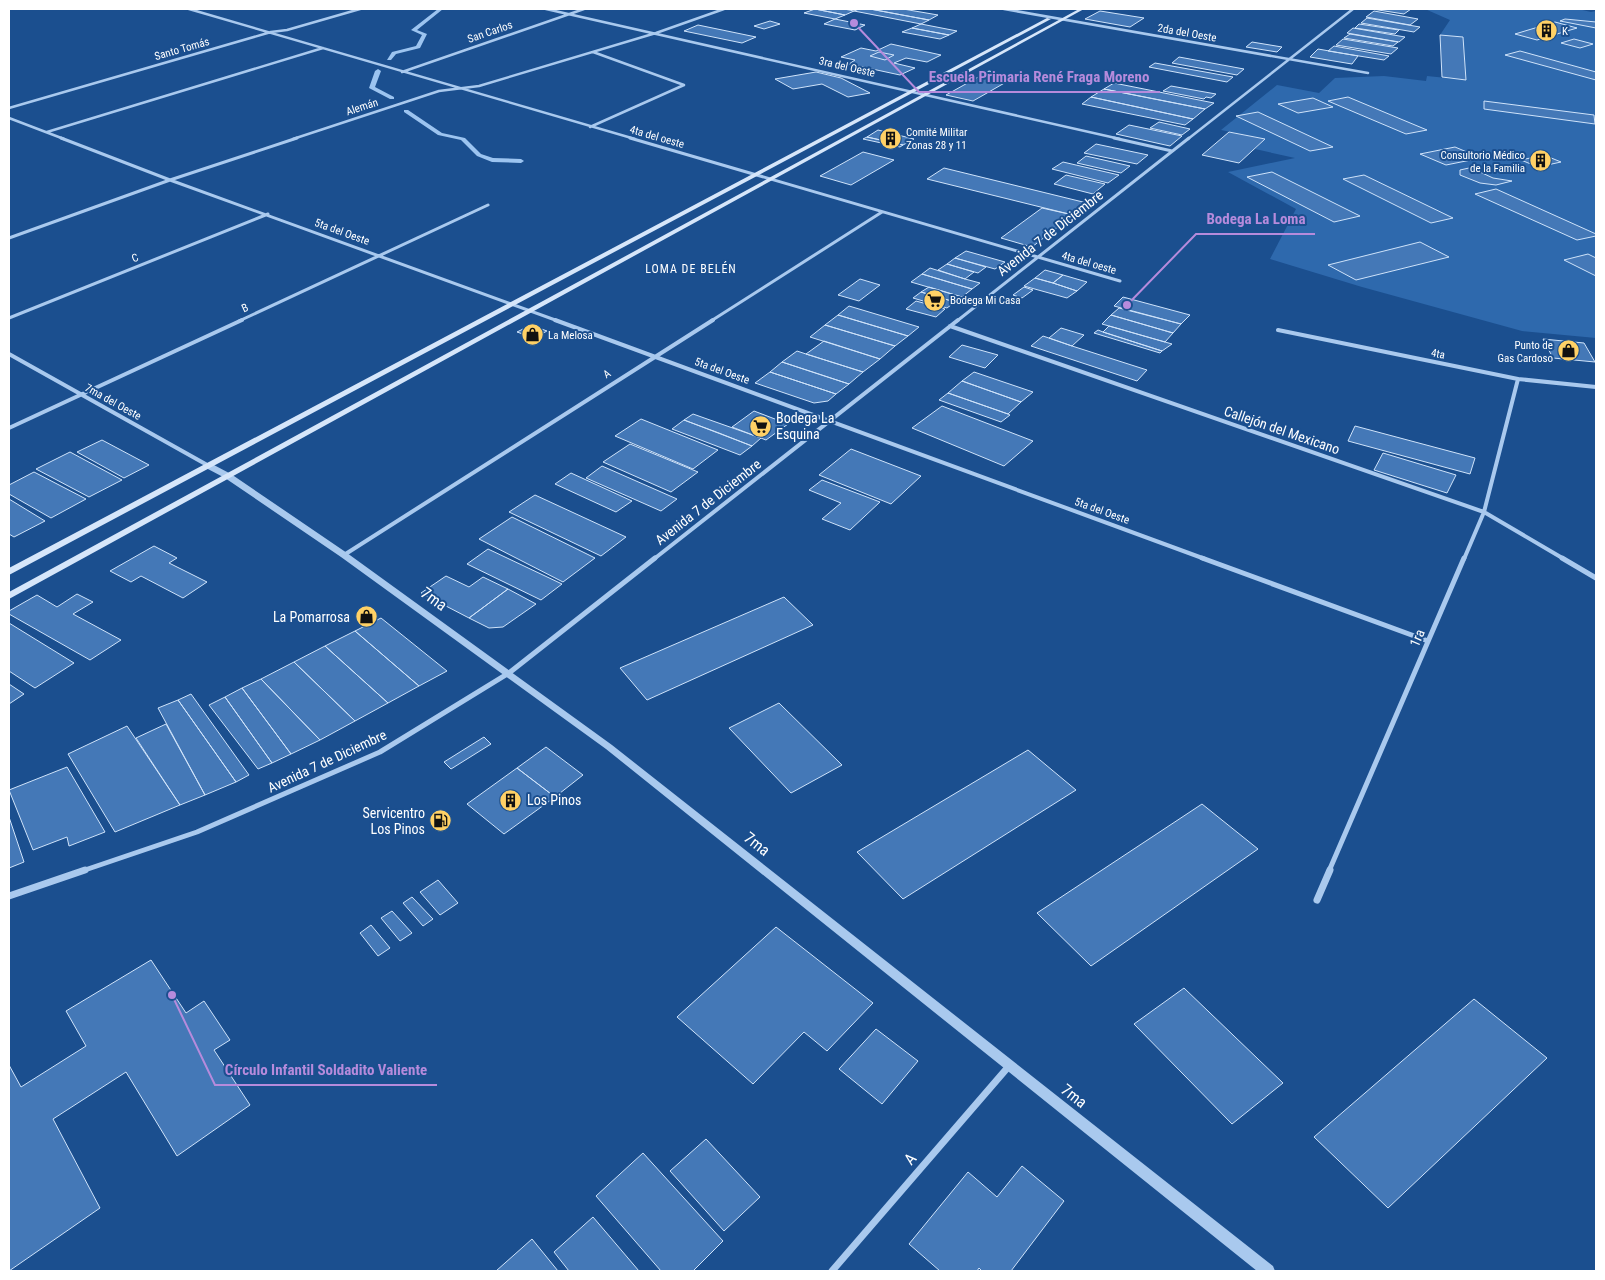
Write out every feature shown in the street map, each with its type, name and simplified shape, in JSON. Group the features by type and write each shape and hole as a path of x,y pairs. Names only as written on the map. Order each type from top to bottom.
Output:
{"main road":[{"path":"9,572 1068,9"},
{"path":"9,596 1082,9"}],"street":[{"name":"4ta del oeste","path":"189,9 1120,281"},
{"name":"Santo Tomás","path":"9,108 272,32 287,30 360,9"},
{"name":"3ra del Oeste","path":"546,9 571,13 1172,151"},
{"name":"San Carlos","path":"402,72 584,9"},
{"name":"Alemán","path":"9,238 170,180 438,91 479,86 656,33 724,9"},
{"name":"2da del Oeste","path":"1004,9 1368,73"},
{"name":"Avenida 7 de Diciembre","path":"9,896 197,832 380,752 509,673 1353,9"},
{"path":"46,132 324,48"},
{"path":"590,127 684,85 592,52"},
{"name":"5ta del Oeste","path":"9,118 170,180 268,214 1428,641"},
{"name":"B","path":"9,428 488,205"},
{"name":"A","path":"344,555 882,212"},
{"name":"C","path":"9,318 268,214"},
{"name":"Callejón del Mexicano","path":"950,326 1484,512 1596,578"},
{"name":"4ta","path":"1278,330 1518,379 1596,387"},
{"name":"7ma del Oeste","path":"9,354 209,466"},
{"name":"1ra","path":"1317,900 1484,512 1518,379"},
{"name":"7ma","path":"209,466 228,476 344,555 609,746 1268,1271"},
{"name":"A","path":"832,1271 1009,1066"}],"shaded area":[{"path":"1425,9 1578,9 1591,12 1596,11 1596,338 1522,331 1362,287 1270,259 1296,209 1228,172 1295,158 1255,149 1265,139 1221,130 1277,85 1319,93 1335,78 1384,76 1426,81 1427,76 1466,80 1463,37 1440,35 1450,20"}],"building":[{"path":"815,9 844,9 854,11 845,15"},
{"path":"815,9 845,15 835,19 804,13"},
{"path":"870,9 929,20 921,24 854,11"},
{"path":"870,9 903,9 938,15 929,20"},
{"path":"1372,9 1411,9 1404,14"},
{"path":"1100,11 1144,18 1130,27 1085,19"},
{"path":"1374,11 1418,19 1410,25 1366,17"},
{"path":"1367,18 1420,27 1414,32 1361,23"},
{"path":"835,19 865,25 855,30 824,24"},
{"path":"1565,19 1596,22 1596,28 1560,21"},
{"path":"770,21 780,24 764,29 754,26"},
{"name":"K","path":"1555,22 1577,28 1537,40 1515,34"},
{"path":"921,24 957,31 949,35 912,28"},
{"path":"1359,24 1399,30 1395,34 1355,28"},
{"path":"698,25 756,37 742,43 684,31"},
{"path":"912,28 949,35 940,39 902,32"},
{"path":"1353,28 1405,37 1399,42 1347,33"},
{"path":"1350,34 1398,42 1393,46 1344,38"},
{"path":"1440,35 1463,37 1466,80 1442,77"},
{"path":"1343,39 1398,48 1391,54 1336,45"},
{"path":"1574,39 1593,44 1580,48 1561,43"},
{"path":"1252,42 1282,47 1277,52 1246,47"},
{"path":"891,44 941,55 927,62 906,58 894,63 915,68 900,75 849,64 855,60 841,57 861,48 876,51"},
{"path":"1334,46 1389,56 1384,60 1328,51"},
{"path":"1318,49 1358,56 1352,64 1310,57"},
{"path":"1520,51 1596,72 1596,80 1505,55"},
{"path":"879,52 894,55 885,60 870,56"},
{"path":"1179,57 1244,69 1237,75 1172,63"},
{"path":"1155,63 1233,77 1227,82 1149,67"},
{"path":"989,71 1015,77 973,101 946,95"},
{"path":"816,72 841,78 870,93 848,97 822,84 793,89 775,79"},
{"path":"1114,83 1214,103 1205,109 1104,89"},
{"path":"1171,86 1216,94 1211,98 1206,97 1204,99 1163,91"},
{"path":"1104,89 1205,109 1193,119 1091,97"},
{"path":"1091,97 1193,119 1185,125 1082,104"},
{"path":"1348,97 1427,130 1406,134 1328,101"},
{"path":"1313,98 1333,107 1298,113 1278,104"},
{"path":"1484,101 1594,115 1595,124 1484,109"},
{"path":"1258,112 1333,147 1310,151 1236,116"},
{"path":"1159,122 1190,129 1182,135 1150,128"},
{"path":"1129,125 1182,136 1170,146 1116,134"},
{"name":"Comité Militar Zonas 28 y 11","path":"878,130 914,139 903,145 867,137"},
{"path":"1229,132 1265,139 1239,163 1202,155"},
{"path":"867,137 903,145 900,147 863,139"},
{"path":"1096,144 1148,155 1137,164 1084,153"},
{"path":"1455,147 1481,158 1446,165 1420,154"},
{"path":"863,152 894,160 851,185 820,176"},
{"name":"Consultorio Médico de la Familia","path":"1544,155 1561,162 1538,167 1521,160"},
{"path":"1086,156 1130,166 1121,173 1077,163"},
{"path":"1063,162 1119,175 1108,183 1052,169"},
{"path":"1478,166 1480,172 1493,178 1512,181 1496,185 1480,183 1460,175 1460,170"},
{"path":"944,168 1087,203 1073,215 927,179"},
{"path":"1272,172 1360,216 1334,222 1247,177"},
{"path":"1066,175 1105,184 1093,194 1054,184"},
{"path":"1364,175 1453,218 1431,223 1343,179"},
{"path":"1496,189 1596,234 1596,236 1577,240 1475,194"},
{"path":"1042,208 1073,215 1032,247 1001,238"},
{"path":"1420,242 1449,257 1356,280 1328,265"},
{"path":"966,251 1005,262 995,269 955,258"},
{"path":"1588,254 1596,258 1596,276 1564,260"},
{"path":"955,258 986,267 978,273 947,264"},
{"path":"947,264 974,272 965,279 938,270"},
{"path":"930,268 980,283 972,289 922,274"},
{"path":"1045,270 1063,275 1053,283 1035,278"},
{"path":"922,274 972,289 962,297 911,282"},
{"path":"1063,275 1087,282 1077,291 1053,283"},
{"path":"1035,278 1077,291 1067,298 1024,286"},
{"path":"860,279 880,285 859,301 838,295"},
{"path":"929,287 962,297 955,302 921,292"},
{"path":"1024,287 1033,290 1022,298 1013,295"},
{"name":"Bodega Mi Casa","path":"921,292 955,302 947,308 913,298"},
{"path":"1123,297 1190,315 1181,324 1114,306"},
{"path":"916,301 945,309 936,317 906,309"},
{"path":"849,306 919,327 908,336 838,315"},
{"path":"1119,308 1181,324 1173,333 1111,315"},
{"path":"838,315 908,336 895,346 825,325"},
{"path":"1111,315 1173,333 1165,342 1102,324"},
{"path":"825,325 895,346 880,359 810,337"},
{"path":"1109,326 1172,344 1162,351 1103,332"},
{"name":"La Melosa","path":"536,327 547,331 534,338 517,332 525,328"},
{"path":"1061,328 1084,335 1072,346 1049,338"},
{"path":"1098,330 1162,351 1160,353 1094,333"},
{"path":"1043,336 1147,370 1137,381 1031,346"},
{"name":"Punto de Gas Cardoso","path":"1543,339 1584,343 1595,362 1553,358"},
{"path":"824,341 880,359 863,372 806,354"},
{"path":"962,345 998,355 985,368 949,357"},
{"path":"797,351 863,372 849,384 782,362"},
{"path":"782,362 849,384 836,394 770,372"},
{"path":"770,372 836,394 828,401 814,403 755,383"},
{"path":"974,372 1033,392 1021,402 962,381"},
{"path":"962,381 1021,402 1008,414 948,393"},
{"path":"948,393 1010,415 1001,422 939,400"},
{"path":"942,406 1033,441 1004,466 912,428"},
{"name":"Bodega La Esquina","path":"754,411 788,424 766,440 732,427"},
{"path":"693,414 761,438 752,446 684,420"},
{"path":"641,419 718,450 693,469 615,436"},
{"path":"684,420 752,446 740,455 672,429"},
{"path":"1355,426 1475,458 1470,474 1348,441"},
{"path":"102,440 149,465 124,478 77,452"},
{"path":"630,444 698,472 671,492 603,462"},
{"path":"851,449 921,476 891,504 819,475"},
{"path":"70,452 122,480 89,497 36,469"},
{"path":"1383,453 1456,475 1447,493 1374,470"},
{"path":"602,466 677,499 661,511 586,478"},
{"path":"34,472 86,499 51,518 9,494 9,485"},
{"path":"571,473 632,501 616,512 555,484"},
{"path":"822,480 880,502 850,530 822,519 841,503 809,490"},
{"path":"535,495 626,537 601,556 509,512"},
{"path":"9,499 45,521 14,537 9,534"},
{"path":"512,517 595,558 563,582 479,539"},
{"path":"154,546 177,558 169,563 207,582 183,598 141,576 131,582 110,571"},
{"path":"488,549 562,584 541,600 467,564"},
{"path":"446,576 469,587 483,577 508,589 469,618 421,593"},
{"path":"508,589 536,604 503,627 489,628 469,618"},
{"path":"77,594 93,602 73,614 121,640 90,660 9,614 9,611 37,595 57,607"},
{"path":"784,597 813,625 647,700 620,668"},
{"path":"381,618 447,671 419,686 355,631"},
{"path":"9,623 74,663 35,688 9,671"},
{"path":"355,631 419,686 388,703 325,646"},
{"path":"325,646 388,703 355,721 294,662"},
{"path":"294,662 355,721 320,740 261,679"},
{"path":"261,679 320,740 291,754 242,688"},
{"path":"9,684 24,694 9,704"},
{"path":"242,688 291,754 272,763 225,697"},
{"path":"191,694 249,775 236,782 178,700"},
{"path":"225,697 272,763 258,769 209,705"},
{"path":"178,700 236,782 205,795 158,708"},
{"path":"779,703 842,765 791,793 729,728"},
{"path":"166,724 205,795 180,805 136,738"},
{"path":"127,726 180,805 115,832 68,754"},
{"path":"484,737 491,744 451,769 444,762"},
{"name":"Los Pinos","path":"546,747 583,775 555,797 517,768"},
{"path":"1028,750 1076,790 903,899 857,852"},
{"path":"67,767 105,832 69,846 67,837 33,850 9,790"},
{"name":"Los Pinos","path":"517,768 555,797 504,834 467,804"},
{"path":"1202,804 1258,849 1091,966 1037,913"},
{"path":"9,817 24,862 9,868"},
{"path":"438,880 458,903 440,915 420,892"},
{"path":"412,897 433,919 423,926 403,903"},
{"path":"392,911 412,933 400,941 381,918"},
{"path":"371,925 390,948 378,956 360,933"},
{"path":"776,927 873,1003 827,1051 804,1032 753,1084 677,1017"},
{"path":"151,960 186,1013 204,1001 230,1040 214,1050 250,1105 177,1156 126,1072 53,1119 100,1208 9,1271 9,1065 21,1087 86,1046 66,1011"},
{"path":"1184,988 1283,1083 1232,1124 1134,1024"},
{"path":"1474,999 1547,1058 1388,1208 1314,1137"},
{"path":"876,1029 918,1061 882,1104 839,1069"},
{"path":"706,1139 760,1197 724,1231 670,1171"},
{"path":"643,1153 723,1241 693,1271 661,1271 596,1196"},
{"path":"1022,1166 1064,1201 1011,1271 982,1271 979,1268 977,1271 940,1271 909,1244 968,1172 997,1197"},
{"path":"593,1217 639,1271 569,1271 554,1252"},
{"path":"532,1239 558,1271 496,1271"}],"waterway":[{"path":"389,59 394,53 418,47 425,34 413,30 441,9"},
{"path":"378,71 372,88 392,98"},
{"path":"406,111 440,134 463,139 479,155 492,160 521,161"}],"place":[{"name":"Escuela Primaria René Fraga Moreno","path":"854,23"},
{"name":"K","path":"1546,31"},
{"name":"Comité Militar Zonas 28 y 11","path":"890,138"},
{"name":"Consultorio Médico de la Familia","path":"1541,161"},
{"name":"Bodega Mi Casa","path":"934,300"},
{"name":"Bodega La Loma","path":"1127,305"},
{"name":"La Melosa","path":"532,335"},
{"name":"Punto de Gas Cardoso","path":"1569,351"},
{"name":"Bodega La Esquina","path":"760,426"},
{"name":"La Pomarrosa","path":"366,617"},
{"name":"Los Pinos","path":"511,800"},
{"name":"Servicentro Los Pinos","path":"441,821"},
{"name":"Círculo Infantil Soldadito Valiente","path":"172,995"}],"district":[{"name":"LOMA DE BELÉN","path":"691,269"}]}
